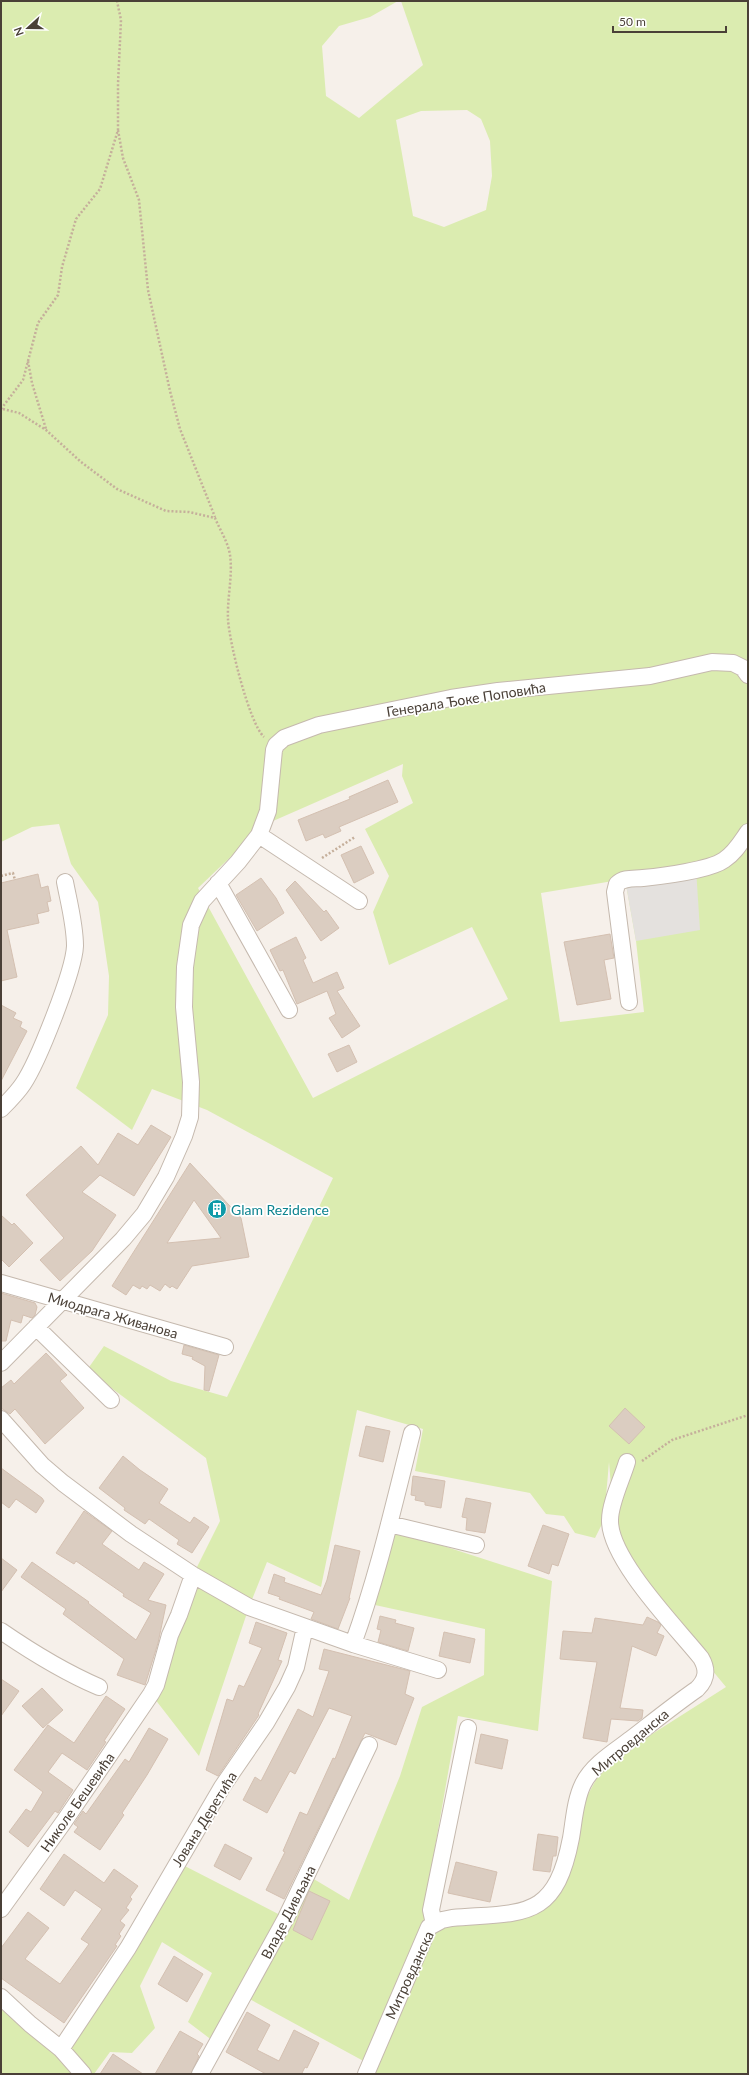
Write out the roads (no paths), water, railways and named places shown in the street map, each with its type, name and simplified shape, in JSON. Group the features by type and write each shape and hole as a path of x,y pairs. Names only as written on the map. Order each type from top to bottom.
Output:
{"street":[{"name":"Генерала Ђоке Поповића","path":"259,835 268,811 276,745 284,738 319,725 399,708 498,691 650,676 712,662 733,663 743,668 748,675"},
{"path":"629,1002 615,892 617,884 625,879 644,878 713,866 724,860 735,851 748,832"},
{"path":"1,1363 123,1239 144,1214 166,1177 184,1136 190,1117 191,1100 184,1008 188,938 193,920 202,901 245,854 259,835 359,901"},
{"path":"1,1109 24,1083 33,1065 70,970 75,947 65,882"},
{"path":"218,883 289,1010"},
{"name":"Миодрага Живанова","path":"1,1283 225,1347"},
{"path":"36,1327 111,1400"},
{"path":"1,1419 42,1465 63,1483 131,1534 193,1575 249,1607 353,1644 438,1670"},
{"path":"353,1644 362,1619 389,1524 412,1433"},
{"name":"Митровданска","path":"366,2074 425,1933 434,1924 452,1918 498,1916 522,1912 543,1901 560,1878 569,1846 579,1796 583,1784 589,1775 611,1755 697,1689 705,1677 705,1665 701,1658 631,1572 615,1541 610,1520 627,1462"},
{"path":"389,1524 476,1545"},
{"name":"Николе Бешевића","path":"1,1909 64,1823 151,1694 156,1685 170,1635 179,1616 193,1575"},
{"name":"Јована Деретића","path":"61,2049 128,1948 222,1787 266,1723 288,1687 296,1668 305,1627"},
{"path":"1,1631 32,1653 67,1673 99,1687"},
{"path":"434,1924 431,1910 468,1728"},
{"name":"Владе Дивљана","path":"200,2074 286,1918 369,1746"},
{"path":"1,1997 61,2049 83,2074"}],"place":[{"name":"Glam Rezidence","path":"217,1209"}]}
